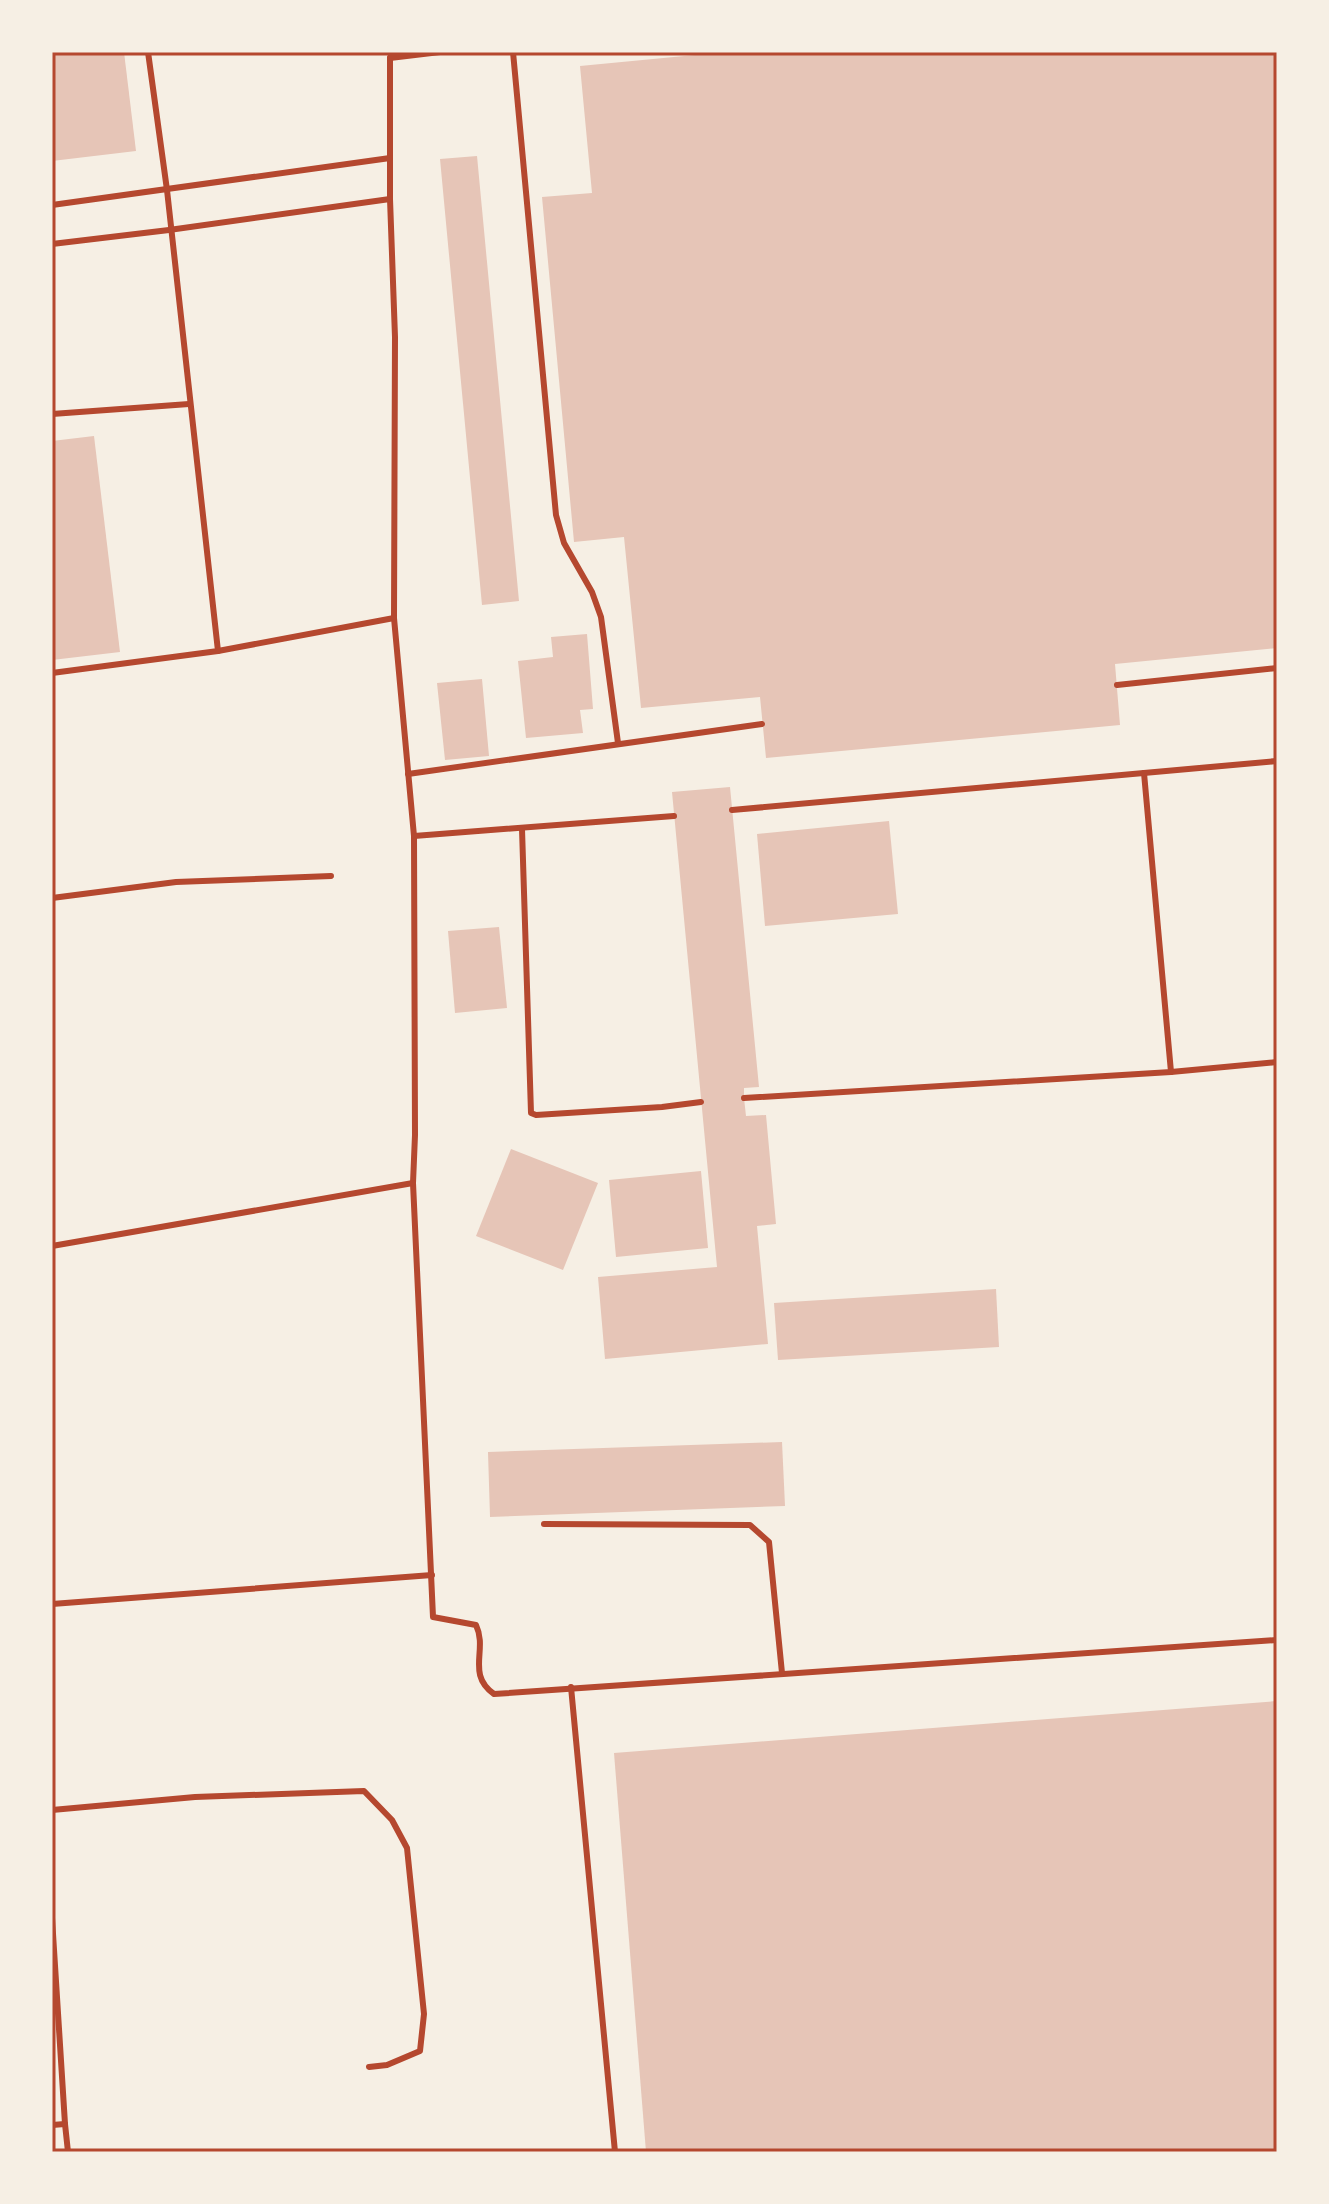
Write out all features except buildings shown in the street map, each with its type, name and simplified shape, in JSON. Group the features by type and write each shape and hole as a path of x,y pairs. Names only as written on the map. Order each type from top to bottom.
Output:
{"lane":[{"path":"148,52 167,190 169,230 218,651"},
{"path":"440,52 391,55 390,158 395,337 394,618 414,836 413,1183 433,1617 476,1625 480,1633 478,1675 484,1687 494,1694 1277,1640"},
{"path":"513,52 556,515 564,543 592,592 601,617 618,743"},
{"path":"52,205 390,158"},
{"path":"52,244 390,199"},
{"path":"52,414 189,404"},
{"path":"52,673 218,651 394,618"},
{"path":"1117,685 1277,668"},
{"path":"408,774 762,724"},
{"path":"732,810 1277,761"},
{"path":"1144,773 1171,1072"},
{"path":"414,836 674,816"},
{"path":"522,829 531,1113 662,1107 701,1102"},
{"path":"52,898 176,882 331,876"},
{"path":"744,1098 1171,1072 1277,1062"},
{"path":"52,1246 413,1183"},
{"path":"544,1524 750,1525 769,1542 782,1673"},
{"path":"52,1604 432,1575"},
{"path":"571,1687 615,2152"},
{"path":"52,1810 195,1797 364,1791 392,1820 407,1848 424,2014 420,2051 387,2065 369,2067"},
{"path":"52,1918 68,2152"},
{"path":"52,2125 65,2124"}]}
